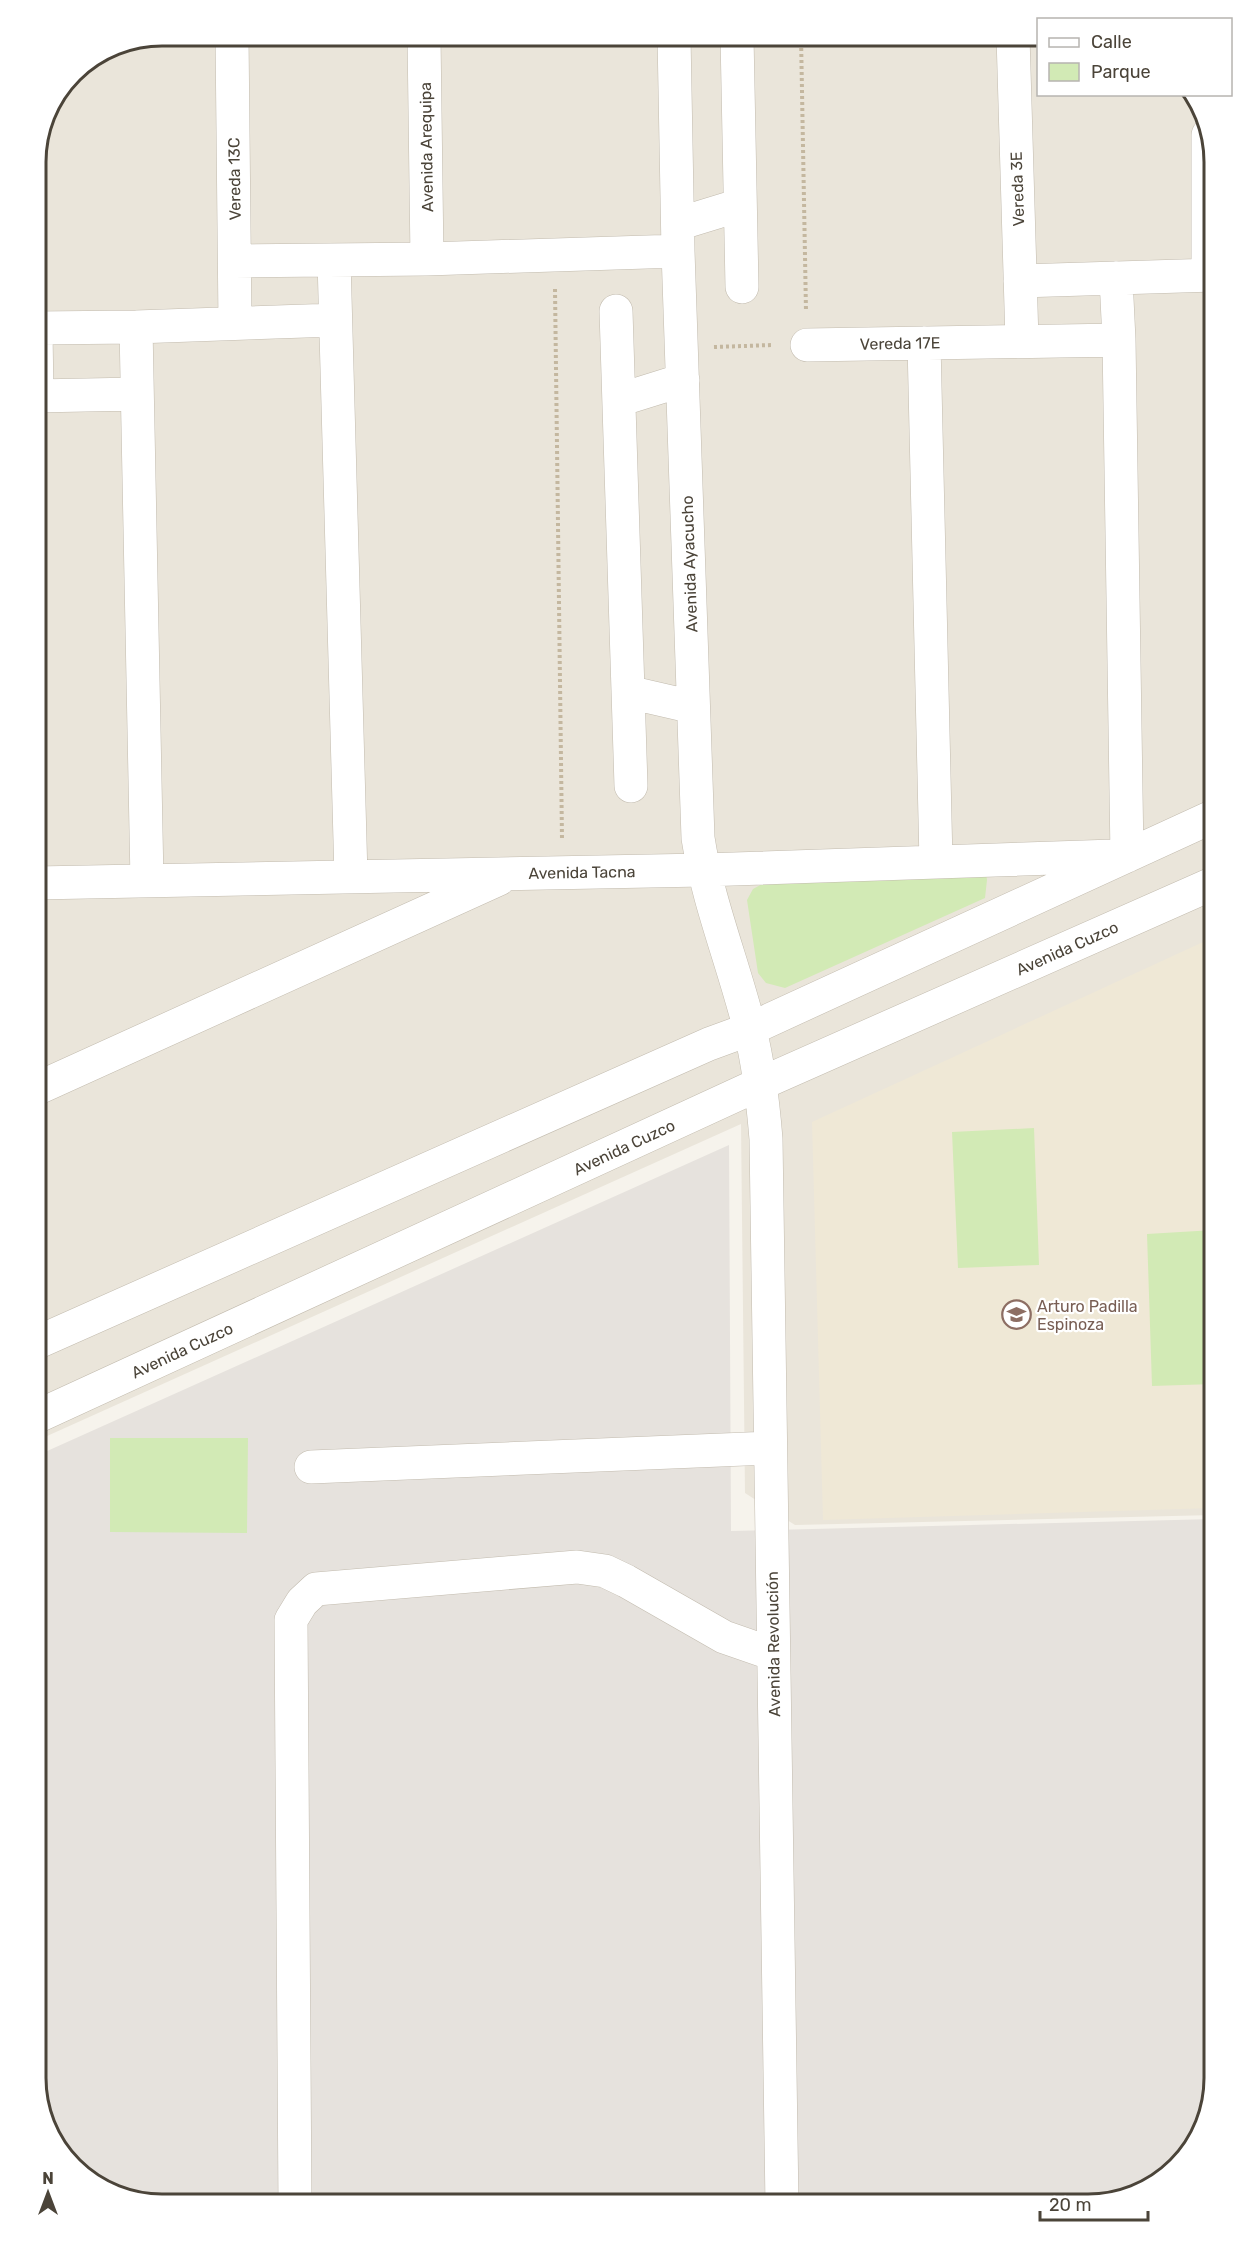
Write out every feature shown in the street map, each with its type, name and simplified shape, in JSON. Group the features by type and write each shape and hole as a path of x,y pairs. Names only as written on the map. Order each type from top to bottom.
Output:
{"street":[{"name":"Vereda 13C","path":"232,47 236,323"},
{"name":"Avenida Arequipa","path":"424,47 427,259"},
{"name":"Avenida Ayacucho","path":"674,47 678,237 698,838 703,870 750,1029 762,1083"},
{"path":"736,47 742,287"},
{"name":"Vereda 3E","path":"1012,47 1022,341"},
{"path":"236,261 554,255 678,237 740,205"},
{"path":"334,260 351,877"},
{"path":"1020,282 1204,275"},
{"path":"1116,278 1119,340 1127,856"},
{"path":"616,311 631,786"},
{"path":"47,330 335,320"},
{"path":"136,327 147,881"},
{"name":"Vereda 17E","path":"807,345 1119,340"},
{"path":"924,343 936,862"},
{"path":"619,400 683,380"},
{"path":"47,396 136,394"},
{"path":"628,692 693,707"},
{"path":"46,1338 709,1044 750,1029 1204,821"},
{"name":"Avenida Tacna","path":"47,884 703,870 1127,856"},
{"path":"47,1084 512,874"},
{"name":"Avenida Cuzco","path":"46,1412 762,1083 1204,887"},
{"name":"Avenida Revolución","path":"762,1083 766,1139 782,2194"},
{"path":"311,1467 770,1448"},
{"path":"295,2194 291,1620 302,1602 316,1589 577,1567 605,1571 724,1637 773,1654"}],"path":[{"path":"682,347 807,345 801,47"},
{"path":"554,255 562,872"}],"shaded area":[{"path":"155,47 1037,47 1037,96 1182,96 1192,111 1200,132 1204,162 1204,1515 795,1525 745,1493 741,1124 46,1436 47,147 55,118 70,92 80,80 104,62 125,53"},
{"name":"Arturo Padilla Espinoza","path":"1204,942 1204,1508 823,1520 812,1122"},
{"path":"729,1145 731,1531 1204,1519 1203,2094 1195,2123 1180,2149 1164,2166 1139,2183 1103,2194 155,2194 111,2183 86,2166 75,2155 58,2130 49,2101 46,2079 46,1451"}],"green space":[{"path":"985,866 987,880 985,898 785,988 766,983 758,973 747,900 753,889 764,883"},
{"path":"1034,1128 1039,1265 958,1268 952,1132"},
{"path":"1204,1231 1204,1384 1152,1386 1147,1234"},
{"path":"110,1438 248,1438 247,1533 110,1532"}],"place":[{"name":"Arturo Padilla Espinoza","path":"1016,1315"}]}
